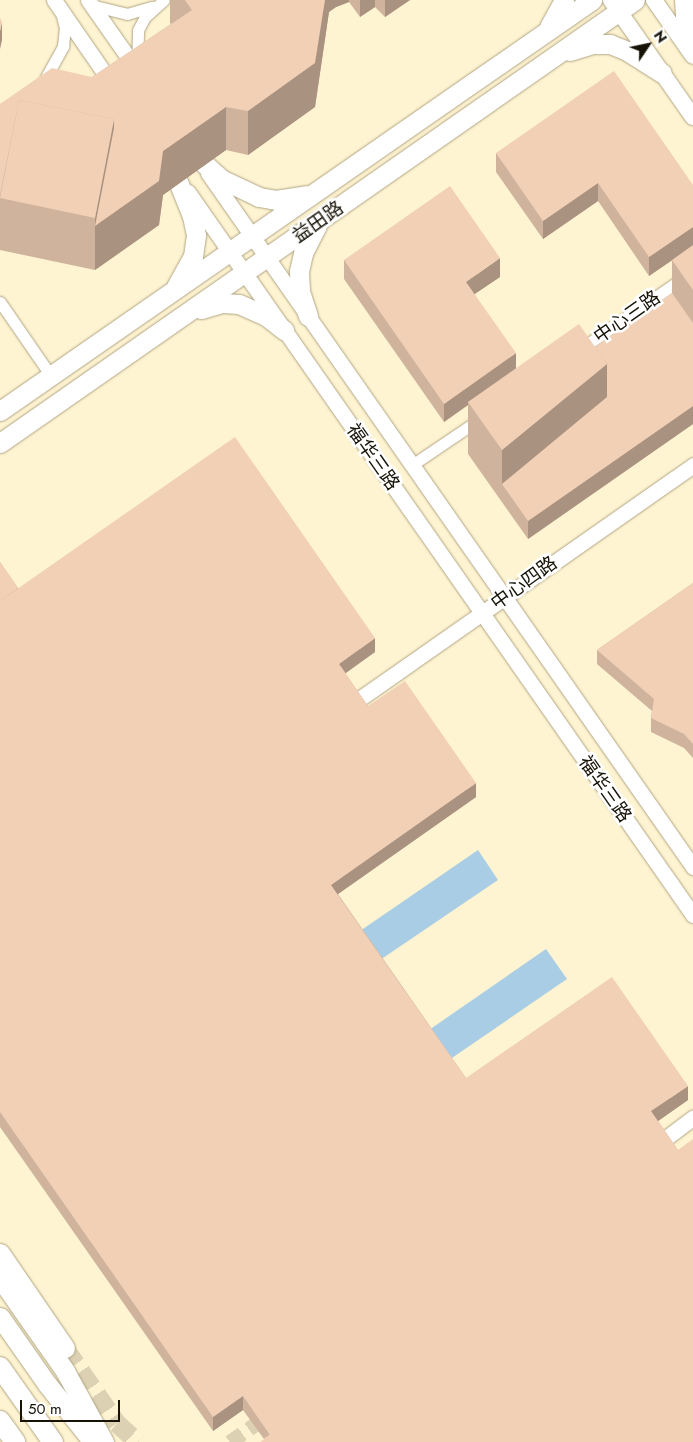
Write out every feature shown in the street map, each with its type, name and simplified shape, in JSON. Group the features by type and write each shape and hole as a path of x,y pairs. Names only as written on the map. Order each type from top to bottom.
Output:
{"highway":[{"path":"0,1367 53,1442"},
{"path":"0,1421 15,1442"}],"main road":[{"path":"541,36 564,0"},
{"name":"益田路","path":"0,411 167,297 592,0"},
{"name":"益田路","path":"0,443 555,56 615,6 635,0"},
{"path":"654,0 693,56"},
{"path":"684,0 685,16 693,36"},
{"path":"615,6 693,117"},
{"path":"555,56 603,43 627,51 662,73"},
{"path":"199,159 221,179 259,197 293,199 318,192"},
{"path":"167,297 184,277 193,256 196,235 186,196 170,167"},
{"path":"308,316 300,291 299,271 306,245 319,221"},
{"path":"179,319 222,303 239,304 266,316 284,330"},
{"path":"0,1253 65,1348"},
{"path":"0,1278 65,1371 104,1442"},
{"path":"0,1317 47,1384 93,1442"}],"street":[{"path":"89,2 126,14 160,3"},
{"path":"89,2 140,75"},
{"path":"140,75 138,30 160,3"},
{"path":"56,4 65,28 62,46 38,85 61,77"},
{"path":"56,4 121,96"},
{"path":"98,83 121,96"},
{"name":"福华三路","path":"188,143 693,866"},
{"name":"福华三路","path":"170,167 693,915"},
{"name":"中心三路","path":"568,357 693,271"},
{"path":"0,302 51,376"},
{"path":"412,465 489,412"},
{"name":"中心四路","path":"355,702 693,465"},
{"path":"662,1141 693,1118"}],"water":[{"path":"478,850 498,880 380,960 360,931"},
{"path":"546,949 567,979 449,1060 429,1030"}],"building":[{"path":"185,0 325,0 315,63 248,111 226,107 163,151 159,181 95,226 114,128 114,119 19,100 0,195 0,104 52,68 92,77 192,10"},
{"path":"614,71 693,185 693,227 649,257 598,183 543,221 496,153"},
{"path":"19,100 114,119 95,218 0,198"},
{"path":"450,186 500,258 466,282 516,353 444,404 344,260"},
{"path":"693,245 693,290 672,260"},
{"path":"672,293 693,323 693,406 528,521 502,484 607,397 607,364 595,347"},
{"path":"579,324 607,364 502,450 468,402"},
{"path":"235,437 375,638 339,664 368,706 405,681 476,783 331,885 400,984 466,1078 612,977 688,1086 651,1111 678,1150 693,1139 693,1442 260,1442 270,1435 243,1396 213,1417 0,1112 0,601"},
{"path":"0,562 18,588 0,601"},
{"path":"693,583 693,744 684,734 651,718 654,699 597,650"}],"tunnel":[{"path":"65,1348 117,1423 138,1442"},
{"path":"230,1442 271,1413"}]}
